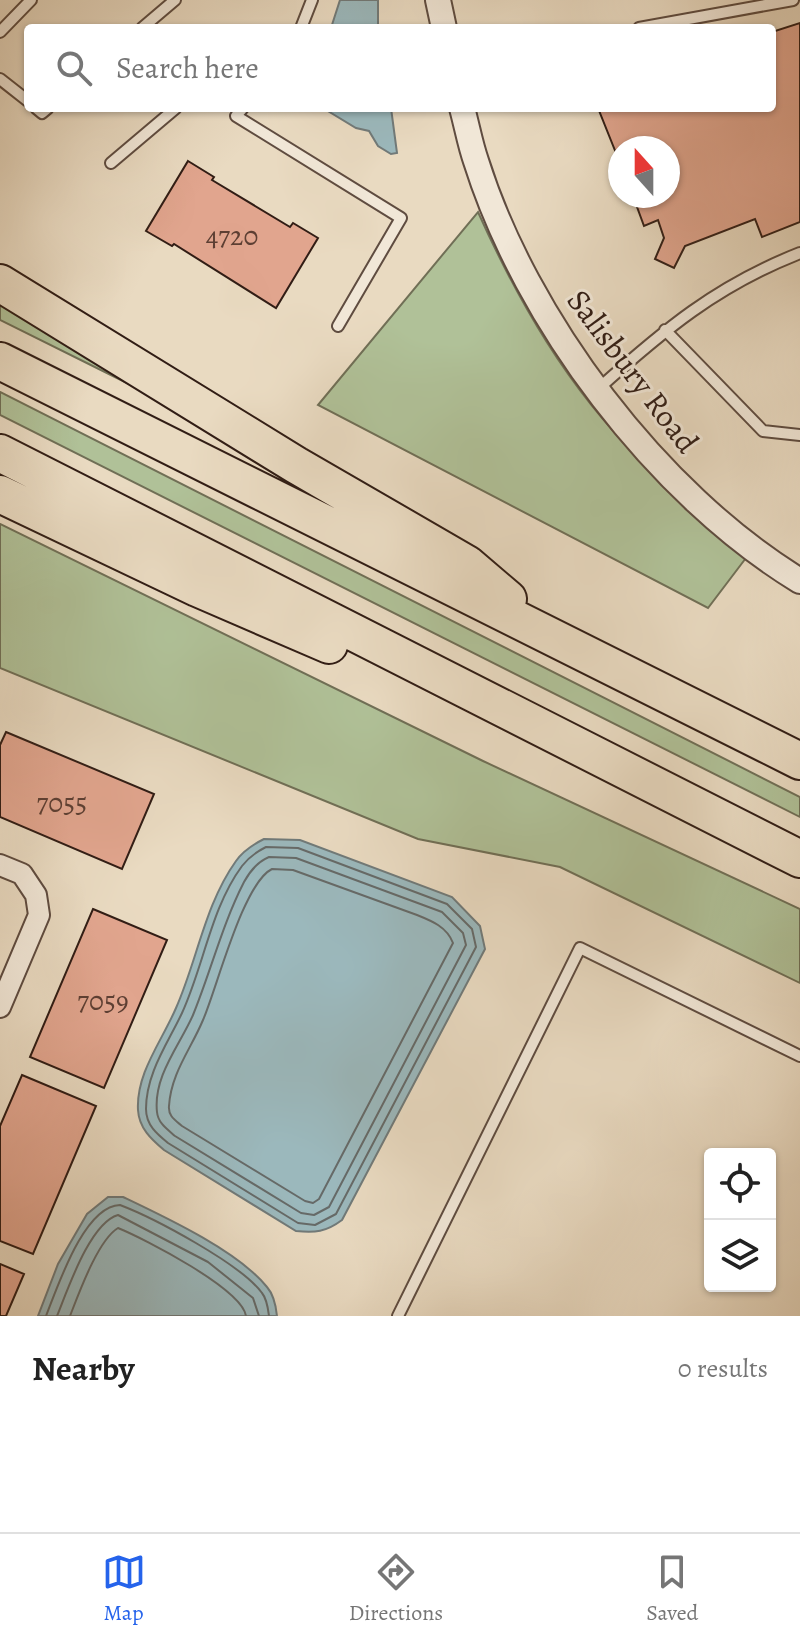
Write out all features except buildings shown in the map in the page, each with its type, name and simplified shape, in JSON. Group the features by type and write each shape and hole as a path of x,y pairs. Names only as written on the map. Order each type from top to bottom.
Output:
{"highway":[{"path":"0,283 283,458 467,564 548,634"},
{"path":"0,361 800,761"},
{"path":"0,453 800,859"},
{"path":"0,494 197,588 660,789"}],"street":[{"path":"438,0 443,24"},
{"name":"Salisbury Road","path":"463,112 476,161 500,224 541,305 570,353 630,431 678,484 730,530 800,581"},
{"path":"0,865 22,874 36,895 39,915 0,1007"}],"lane":[{"path":"147,24 175,0"},
{"path":"303,24 312,0"},
{"path":"661,24 793,0"},
{"path":"0,32 28,1"},
{"path":"0,79 24,98"},
{"path":"111,163 171,112"},
{"path":"240,112 236,116 401,218 338,326"},
{"path":"598,389 665,330 720,292 800,253"},
{"path":"665,330 763,431 800,435"},
{"path":"398,1316 580,948 800,1056"}],"green space":[{"path":"478,212 528,310 589,402 638,457 749,554 708,608 318,405"},
{"path":"0,296 133,386 0,320"},
{"path":"0,392 800,797 800,817 0,415"},
{"path":"0,524 483,761 800,909 800,983 560,867 418,839 0,668"}],"water":[{"path":"340,0 378,0 378,24 332,24"},
{"path":"330,112 392,112 397,153 391,154 378,146 369,131 356,128"},
{"path":"264,839 300,840 452,897 480,926 485,949 342,1220 315,1232 296,1231 164,1150 143,1128 138,1110 138,1096 145,1070 176,1008 216,896 239,857"},
{"path":"108,1197 123,1197 220,1248 269,1290 277,1316 38,1316 58,1264 87,1214"}]}
